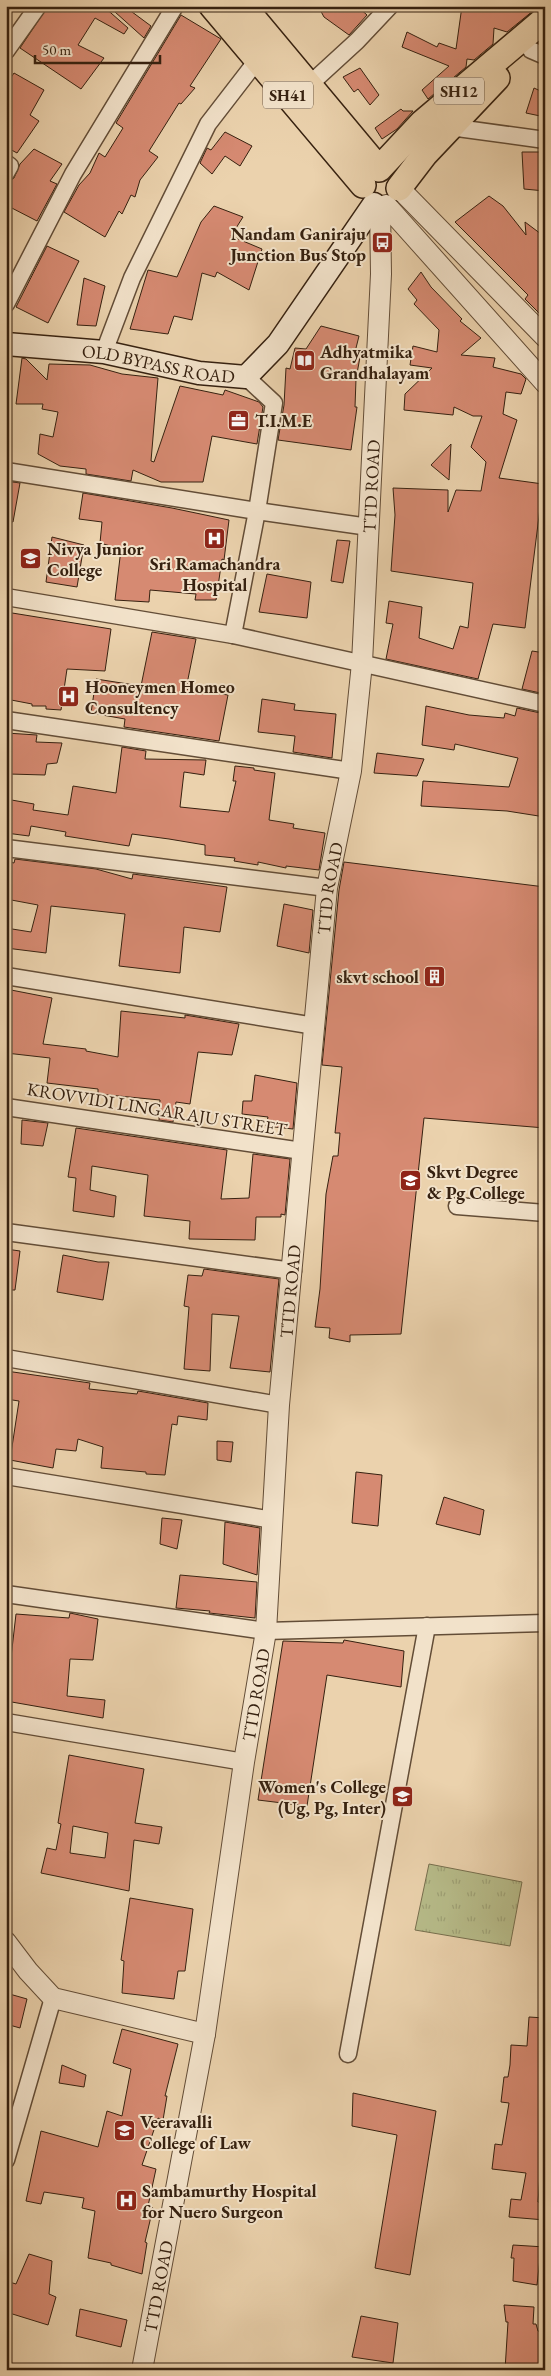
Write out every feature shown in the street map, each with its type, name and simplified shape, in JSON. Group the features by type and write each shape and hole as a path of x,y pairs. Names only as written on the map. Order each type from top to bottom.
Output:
{"main road":[{"name":"SH41","path":"212,6 309,84 380,193"},
{"name":"SH41","path":"243,6 265,50 380,193"},
{"name":"SH12","path":"380,193 422,123 545,19"},
{"name":"SH12","path":"380,193 425,154 497,78 540,48"},
{"name":"OLD BYPASS ROAD","path":"7,346 104,352 198,373 246,377 278,344 380,193"}],"street":[{"path":"6,51 38,6"},
{"path":"6,304 73,174 175,6"},
{"path":"309,84 357,41 390,6"},
{"path":"104,352 132,278 208,124 265,50"},
{"path":"450,127 545,140"},
{"path":"6,164 10,166 6,173"},
{"path":"380,193 543,331"},
{"path":"380,193 545,383"},
{"name":"TTD ROAD","path":"142,2370 205,2034 244,1762 266,1631 279,1405 293,1271 302,1151 327,888 351,772 362,663 381,274 380,193"},
{"path":"233,635 257,511 274,403 246,377"},
{"path":"6,471 369,527"},
{"path":"6,597 233,635 545,704"},
{"path":"6,720 351,772"},
{"path":"6,848 327,888"},
{"path":"6,976 315,1026"},
{"name":"KROVVIDI LINGARAJU STREET","path":"6,1107 302,1151"},
{"path":"457,1206 545,1213"},
{"path":"6,1232 293,1271"},
{"path":"6,1358 279,1405"},
{"path":"6,1476 273,1520"},
{"path":"6,1594 266,1631 545,1623"},
{"path":"348,2054 427,1626"},
{"path":"6,1722 244,1762"},
{"path":"6,1942 52,1998 205,2034"},
{"path":"6,2160 52,1998"}],"green space":[{"path":"429,1864 522,1882 510,1946 415,1930"}],"building":[{"path":"48,6 103,6 128,28 124,34 95,18 78,45 104,58 81,89 20,48"},
{"path":"120,6 124,6 151,26 144,38 115,12"},
{"path":"318,6 357,6 367,15 349,35 324,17"},
{"path":"462,6 539,6 507,32 494,28 493,44 474,60 467,59 466,67 428,99 422,90 449,66 402,47 407,32 437,47 439,43 456,49"},
{"path":"181,15 221,39 190,86 195,88 181,104 179,103 149,151 158,157 140,180 135,197 131,195 122,214 119,211 105,237 64,212 79,185 90,173 99,153 105,157 123,128 116,123"},
{"path":"360,68 379,95 370,105 358,89 354,92 343,77"},
{"path":"14,73 44,90 30,115 39,121 17,153 6,147 6,85"},
{"path":"534,88 545,93 545,117 526,113"},
{"path":"401,109 403,111 413,111 397,129 382,139 375,128"},
{"path":"225,132 252,146 240,166 225,156 212,174 200,163 207,148 211,150"},
{"path":"34,149 62,164 50,181 57,184 37,221 6,205 6,183 14,178 20,164"},
{"path":"522,152 545,152 545,191 524,189"},
{"path":"489,196 503,206 526,235 525,222 545,237 545,319 525,299 528,295 455,222"},
{"path":"214,206 243,217 231,236 262,249 249,290 217,272 215,277 202,273 192,320 174,316 168,334 130,329 148,270 177,277 201,222"},
{"path":"47,246 79,261 48,323 16,307"},
{"path":"421,272 431,287 462,319 460,321 481,338 461,355 495,358 493,367 521,374 526,379 521,394 506,392 503,414 517,420 499,478 543,484 525,628 493,624 478,679 386,659 393,624 386,623 389,601 422,607 419,638 453,649 460,626 468,628 473,583 391,571 395,515 393,488 448,490 448,512 456,490 481,491 486,462 471,447 482,416 473,416 454,407 453,415 404,410 405,394 432,368 410,365 413,346 437,352 439,330 414,304 417,300 408,289"},
{"path":"84,278 105,286 96,326 77,325"},
{"path":"321,326 359,336 354,356 360,357 356,379 355,407 357,407 351,450 278,440 284,405 286,368 290,369 295,348 306,349"},
{"path":"22,358 26,359 47,380 49,364 90,365 122,374 158,378 151,461 154,462 180,386 223,395 225,390 259,402 263,407 257,444 212,436 203,482 161,482 133,470 131,481 86,474 86,469 60,466 38,454 40,434 53,437 58,412 42,409 43,404 16,404"},
{"path":"451,444 449,480 431,465"},
{"path":"6,481 20,483 13,522 6,521"},
{"path":"83,493 229,520 216,600 195,600 196,594 150,590 149,602 115,600 121,549 100,543 102,522 79,519"},
{"path":"52,537 84,545 77,587 46,582"},
{"path":"337,540 350,541 343,583 331,581"},
{"path":"267,574 311,582 307,618 259,612"},
{"path":"6,612 111,629 105,671 67,669 61,710 46,709 46,706 32,706 32,704 6,699"},
{"path":"152,632 196,639 186,689 228,695 219,741 124,727 125,719 91,713 96,679 141,686"},
{"path":"532,651 545,653 545,694 522,689"},
{"path":"262,699 295,704 294,710 336,714 332,758 293,752 295,736 258,732"},
{"path":"426,706 469,715 504,718 505,713 515,716 517,708 545,714 545,817 507,811 421,806 423,781 509,787 518,758 455,744 454,750 422,745"},
{"path":"6,733 37,735 36,742 62,743 57,763 47,764 45,775 9,774 9,771 6,771"},
{"path":"122,747 146,751 145,759 206,760 204,775 184,772 180,807 229,812 236,781 233,781 235,766 275,773 269,820 294,824 293,828 325,833 319,870 286,866 286,868 258,862 258,865 234,861 235,858 205,855 205,845 132,834 129,846 65,836 66,832 31,826 29,836 6,833 6,799 34,804 33,810 68,815 73,786 116,793"},
{"path":"377,753 424,759 417,776 374,773"},
{"path":"15,859 96,869 132,879 133,874 227,887 220,932 184,927 180,973 119,966 125,914 51,906 46,953 6,948 6,928 31,932 38,905 6,899 6,861 14,863"},
{"name":"skvt school","path":"344,862 545,887 545,1128 424,1118 401,1334 350,1335 350,1342 329,1338 330,1328 315,1327 320,1289 326,1194 333,1156 338,1156 340,1133 335,1133 342,1067 322,1065 339,890"},
{"path":"284,904 313,910 309,953 277,946"},
{"path":"6,989 52,998 43,1044 86,1049 86,1051 118,1057 121,1011 185,1018 185,1015 239,1024 232,1055 198,1052 190,1104 176,1102 173,1122 159,1120 160,1100 98,1094 98,1089 47,1083 50,1058 6,1053"},
{"path":"255,1075 297,1083 293,1129 266,1126 268,1117 242,1114 243,1101 252,1101"},
{"path":"22,1120 48,1123 43,1146 21,1144"},
{"path":"76,1128 227,1150 221,1199 249,1198 253,1154 290,1159 285,1215 281,1214 281,1217 256,1217 255,1240 189,1239 190,1221 144,1216 148,1175 92,1166 90,1190 116,1196 114,1217 73,1211 76,1178 68,1177"},
{"path":"6,1249 20,1251 15,1290 6,1290"},
{"path":"63,1255 98,1262 109,1262 103,1300 57,1292"},
{"path":"204,1269 279,1279 270,1372 230,1368 239,1316 212,1314 210,1371 184,1369 189,1307 184,1306 188,1275 202,1276"},
{"path":"6,1371 90,1383 89,1389 137,1394 138,1391 208,1403 207,1420 178,1416 177,1425 172,1424 165,1475 101,1468 103,1447 78,1439 76,1451 56,1449 53,1468 10,1460 19,1401 6,1399"},
{"path":"217,1441 233,1442 231,1462 217,1460"},
{"path":"356,1472 382,1475 378,1526 352,1523"},
{"path":"444,1497 484,1510 480,1535 436,1524"},
{"path":"162,1518 182,1520 177,1549 160,1544"},
{"path":"225,1522 260,1528 257,1575 223,1564"},
{"path":"180,1575 257,1582 255,1618 176,1608"},
{"path":"70,1613 98,1619 93,1660 70,1659 67,1696 105,1700 103,1718 6,1701 16,1614 69,1618"},
{"path":"344,1640 404,1651 401,1687 327,1675 307,1806 258,1800 283,1641 343,1643"},
{"path":"69,1755 144,1769 135,1823 162,1827 159,1844 134,1840 129,1891 41,1873 47,1848 56,1850 61,1824 58,1823","holes":["73,1826 108,1833 105,1858 70,1853"]},
{"path":"130,1898 193,1909 185,1971 178,1971 174,1999 122,1993 124,1961 121,1960"},
{"path":"6,1993 27,1999 20,2028 6,2024"},
{"path":"529,2017 545,2018 545,2175 540,2174 538,2202 545,2203 545,2220 509,2217 511,2199 521,2200 526,2173 492,2169 495,2144 502,2145 509,2103 501,2102 504,2077 508,2077 511,2045 527,2046"},
{"path":"122,2029 178,2044 165,2096 167,2096 163,2120 158,2118 142,2165 156,2169 148,2206 153,2208 145,2242 147,2243 142,2274 111,2265 111,2263 88,2258 95,2211 82,2208 84,2198 44,2192 41,2204 26,2201 41,2131 98,2147 107,2111 122,2116 131,2069 113,2063"},
{"path":"62,2065 86,2075 84,2087 59,2083"},
{"path":"353,2093 436,2111 410,2275 375,2268 397,2135 352,2126"},
{"path":"513,2245 545,2247 545,2258 540,2258 537,2285 513,2281 514,2258 511,2258"},
{"path":"29,2254 52,2261 49,2294 56,2297 48,2325 6,2312 6,2281 16,2284"},
{"path":"504,2305 534,2307 533,2324 536,2324 538,2331 542,2332 542,2352 545,2352 545,2370 505,2370 508,2322 506,2322"},
{"path":"80,2309 127,2320 121,2347 76,2336"},
{"path":"361,2316 398,2323 393,2363 352,2357"}],"place":[{"name":"Nandam Ganiraju Junction Bus Stop","path":"382,243"},
{"name":"Adhyatmika Grandhalayam","path":"304,361"},
{"name":"T.I.M.E","path":"239,420"},
{"name":"Sri Ramachandra Hospital","path":"215,538"},
{"name":"Nivya Junior College","path":"31,558"},
{"name":"Hooneymen Homeo Consultency","path":"69,696"},
{"name":"skvt school","path":"435,976"},
{"name":"Skvt Degree & Pg College","path":"411,1181"},
{"name":"Women's College (Ug, Pg, Inter)","path":"402,1796"},
{"name":"Veeravalli College of Law","path":"124,2131"},
{"name":"Sambamurthy Hospital for Nuero Surgeon","path":"126,2200"}]}
